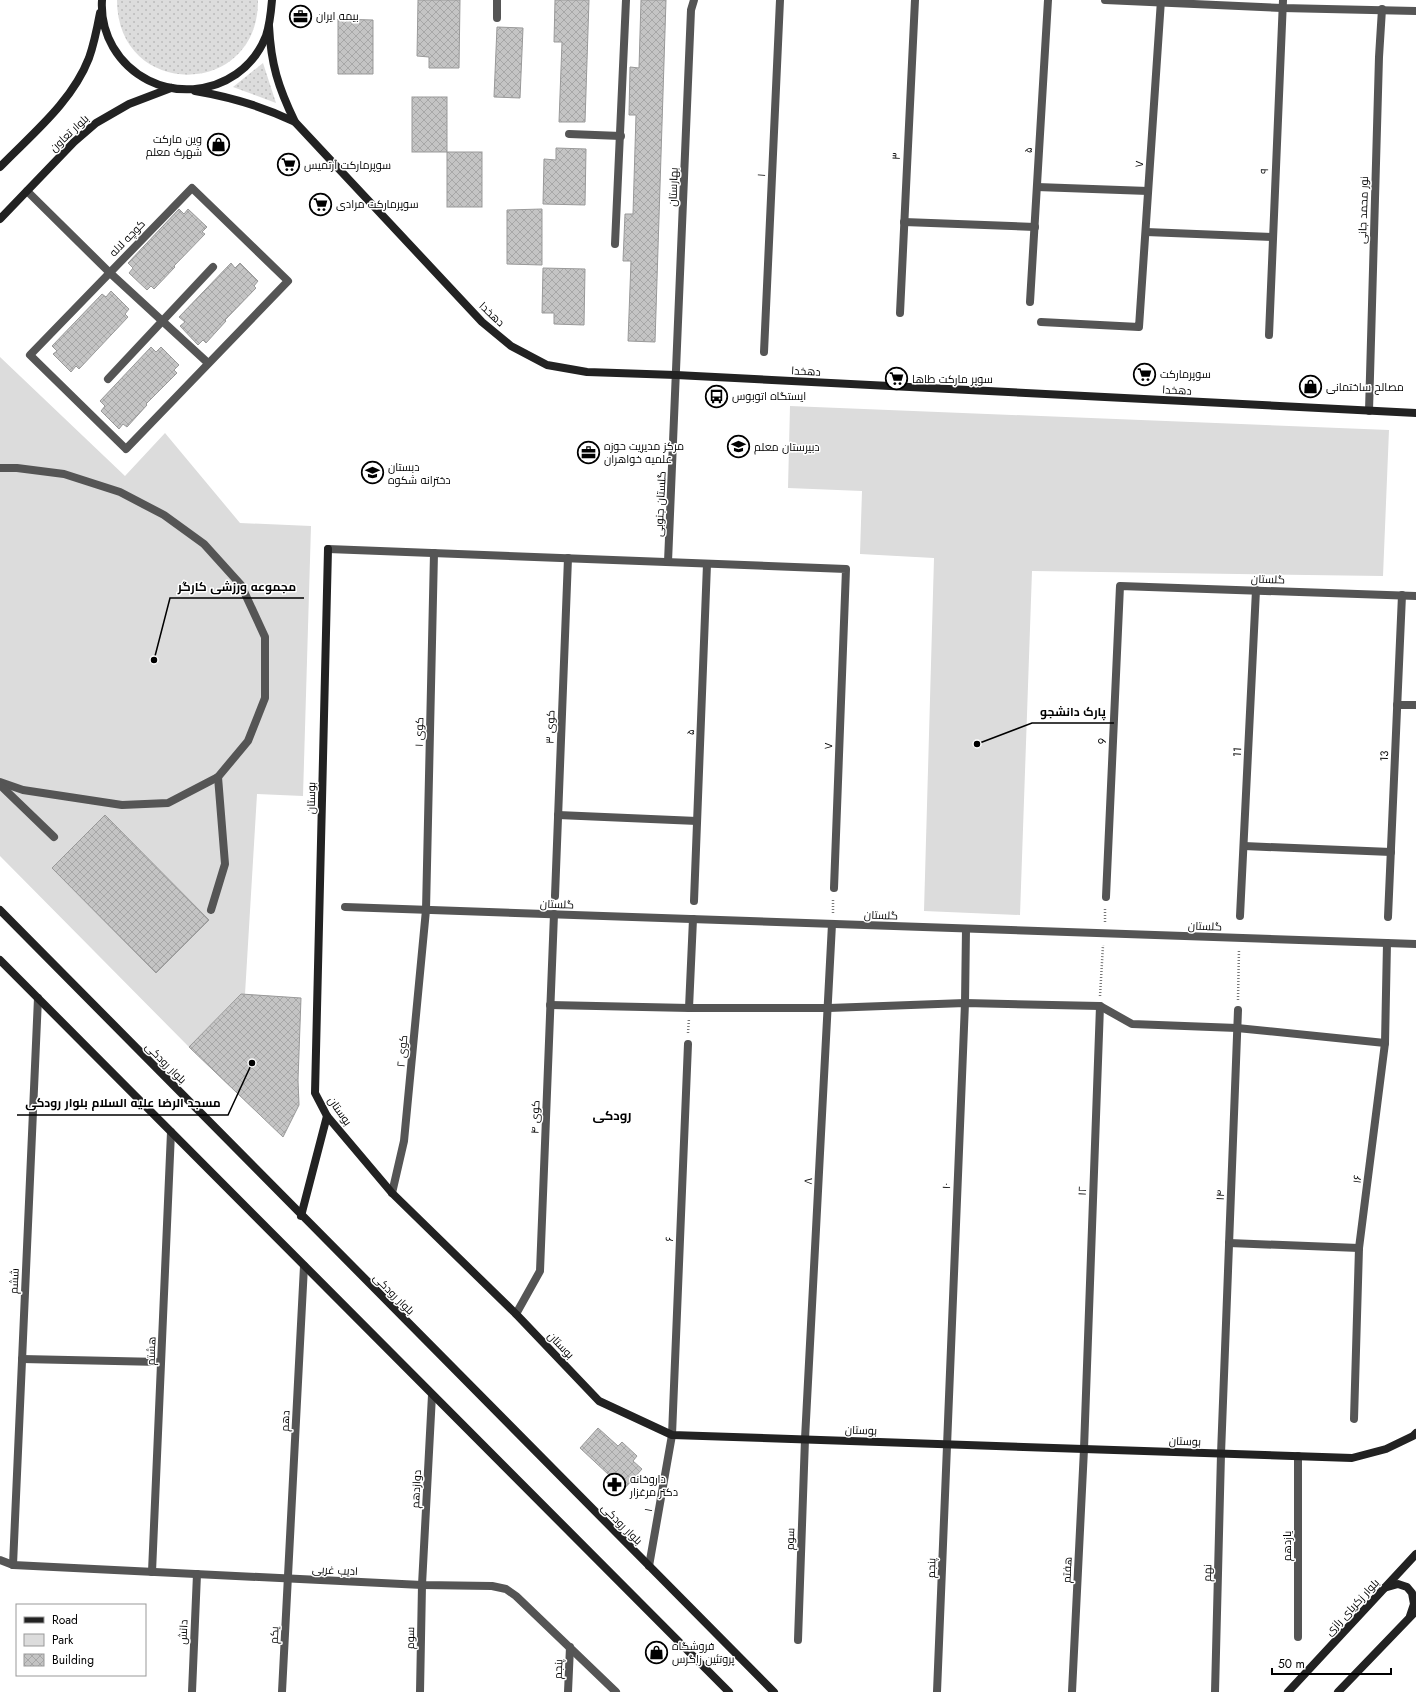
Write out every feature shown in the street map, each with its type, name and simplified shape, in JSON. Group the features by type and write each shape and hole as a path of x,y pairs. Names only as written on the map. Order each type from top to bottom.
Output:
{"street":[{"path":"272,0 269,26 273,65 278,84 295,122"},
{"path":"497,0 497,18"},
{"path":"615,244 626,0"},
{"name":"بهارستان","path":"676,375 691,18 694,0"},
{"name":"۱","path":"764,352 780,0"},
{"name":"۳","path":"900,313 915,0"},
{"name":"۵","path":"1030,302 1048,0"},
{"path":"1105,0 1282,4 1416,11"},
{"name":"۷","path":"1041,322 1139,327 1161,1"},
{"path":"102,2 106,34 121,59 143,78 161,86 245,101 275,112 295,122"},
{"path":"0,167 56,110 79,79 93,46 102,2"},
{"name":"۹","path":"1269,335 1282,4"},
{"name":"نور محمد جانی","path":"1369,411 1382,9"},
{"path":"186,90 203,88 219,83 239,72 254,56 263,42 269,26"},
{"name":"بلوار تعاون","path":"0,219 74,142 96,123 129,104 170,88"},
{"name":"دهخدا","path":"295,122 482,322 511,346 547,365 587,372 676,375 1416,413"},
{"path":"569,134 621,136"},
{"path":"1038,186 1148,191"},
{"name":"کوچه لاله","path":"27,191 109,272 192,188 288,281 208,364"},
{"path":"904,222 1035,227"},
{"path":"1146,232 1273,237"},
{"path":"108,378 212,267"},
{"path":"109,272 162,321 208,364 126,449 30,355 109,272"},
{"name":"گلستان جنوبی","path":"668,562 676,375"},
{"path":"0,468 17,468 64,474 120,492 164,515 204,544 241,585 265,638 266,698 248,741 218,777 168,804 122,805 23,790 0,784"},
{"name":"بوستان","path":"434,553 328,550 315,1093 327,1116 392,1193 516,1314 599,1401 672,1435 1352,1458 1386,1449 1413,1436 1416,1433"},
{"path":"434,553 707,564"},
{"name":"کوی ۱","path":"426,910 434,553"},
{"name":"کوی ۳","path":"555,896 568,558"},
{"name":"۵","path":"694,901 707,564"},
{"name":"۷","path":"707,564 846,569 834,888"},
{"name":"گلستان","path":"1120,586 1416,596"},
{"name":"9","path":"1106,896 1120,586"},
{"name":"11","path":"1240,916 1256,590"},
{"name":"13","path":"1388,917 1402,596"},
{"path":"1397,706 1416,706"},
{"path":"211,910 225,864 218,777"},
{"path":"0,784 54,837"},
{"path":"558,815 697,821"},
{"path":"1244,846 1391,852"},
{"name":"گلستان","path":"345,907 1416,944"},
{"name":"بلوار رودکی","path":"0,910 301,1216 774,1692"},
{"name":"کوی ۲","path":"392,1193 404,1141 426,910"},
{"name":"کوی ۴","path":"516,1314 540,1271 554,914"},
{"path":"689,1008 694,919"},
{"name":"۸","path":"805,1439 829,1008 832,924"},
{"name":"۱۰","path":"946,1444 965,1003 966,929"},
{"name":"۱۶","path":"1354,1419 1359,1248 1385,1043 1387,943"},
{"path":"0,960 729,1692"},
{"name":"ششم","path":"13,1565 38,998"},
{"path":"550,1005 689,1008 829,1008 965,1003 1100,1006 1132,1024 1237,1028 1385,1043"},
{"name":"۱۲","path":"1084,1449 1100,1006"},
{"name":"۱۴","path":"1221,1454 1238,1010"},
{"name":"۶","path":"672,1435 688,1044"},
{"path":"301,1216 327,1116"},
{"name":"هشتم","path":"152,1572 171,1132"},
{"path":"1229,1243 1359,1248"},
{"name":"دهم","path":"287,1578 304,1266"},
{"path":"22,1359 161,1362"},
{"name":"دوازدهم","path":"422,1585 432,1395"},
{"name":"۱","path":"649,1566 672,1435"},
{"name":"سوم","path":"798,1640 805,1439"},
{"name":"پنجم","path":"937,1692 946,1444"},
{"name":"هفتم","path":"1072,1692 1084,1449"},
{"name":"نهم","path":"1215,1692 1221,1454"},
{"name":"یازدهم","path":"1298,1456 1298,1637"},
{"name":"بلوار زکریای رازی","path":"1288,1692 1416,1554"},
{"name":"ادیب غربی","path":"0,1560 13,1565 422,1585 492,1586 506,1589 516,1596 616,1692"},
{"name":"دانش","path":"192,1692 197,1574"},
{"name":"یکم","path":"282,1692 287,1578"},
{"path":"1384,1588 1398,1584 1407,1587 1412,1593 1414,1604 1409,1617"},
{"name":"سوم","path":"420,1692 422,1585"},
{"path":"1338,1692 1416,1611"},
{"name":"پنجم","path":"568,1692 570,1647"}],"path":[{"path":"832,924 834,888"},
{"path":"1100,1006 1106,896"},
{"path":"1238,1010 1239,938"},
{"path":"688,1044 689,1008"}],"green space":[{"path":"117,0 258,0 252,33 236,56 214,70 188,75 162,70 139,56 123,33"},
{"path":"263,63 276,103 233,87"},
{"path":"0,357 125,476 165,433 240,523 311,526 303,796 257,794 245,994 241,994 189,1047 0,856"},
{"path":"790,406 1389,430 1383,576 1032,571 1020,915 924,911 934,558 860,554 862,491 788,488"}],"building":[{"path":"418,0 460,0 459,68 429,68 429,57 417,56"},
{"path":"555,0 589,0 585,122 559,122 562,42 554,42"},
{"path":"641,0 666,0 655,342 628,341 631,261 623,261 625,214 633,214 636,115 629,115 630,67 639,68"},
{"path":"338,19 373,20 373,74 338,74"},
{"path":"497,27 523,28 520,98 494,97"},
{"path":"412,97 447,97 447,152 412,152"},
{"path":"556,148 586,149 585,205 543,204 544,159 556,160"},
{"path":"447,152 482,152 482,207 447,207"},
{"path":"179,209 184,214 188,209 207,227 202,232 205,234 154,289 151,286 147,290 129,273 133,268 128,263"},
{"path":"542,209 542,265 507,264 507,210"},
{"path":"231,263 235,268 240,263 258,281 254,286 256,288 225,320 226,321 206,343 203,340 198,345 180,326 185,322 179,317"},
{"path":"543,268 585,269 584,325 554,324 554,313 542,313"},
{"path":"111,291 129,309 125,314 128,317 79,369 76,366 71,372 53,354 57,351 52,346 102,294 106,297"},
{"path":"151,347 156,352 161,347 179,365 174,370 177,373 146,404 147,405 127,427 123,424 119,429 101,411 105,406 100,401"},
{"path":"105,815 209,920 156,973 52,868"},
{"path":"241,994 301,998 298,1080 299,1105 283,1137 189,1047"},
{"path":"598,1428 618,1446 622,1442 637,1456 633,1461 642,1469 624,1489 580,1448"}],"place":[{"name":"بیمه ایران","path":"301,16"},
{"name":"وین مارکت شهرک معلم","path":"218,145"},
{"name":"سوپرمارکت آرتمیس","path":"289,165"},
{"name":"سوپرمارکت مرادی","path":"320,204"},
{"name":"سوپرمارکت","path":"1145,374"},
{"name":"سوپر مارکت طاها","path":"896,379"},
{"name":"مصالح ساختمانی","path":"1310,387"},
{"name":"ایستگاه اتوبوس","path":"716,396"},
{"name":"دبیرستان معلم","path":"738,447"},
{"name":"مرکز مدیریت حوزه علمیه خواهران","path":"588,452"},
{"name":"دبستان دخترانه شکوه","path":"372,473"},
{"name":"مجموعه ورزشی کارگر","path":"154,660"},
{"name":"پارک دانشجو","path":"977,744"},
{"name":"مسجد الرضا علیه السلام بلوار رودکی","path":"252,1063"},
{"name":"داروخانه دکتر مرغزار","path":"614,1485"},
{"name":"فروشگاه پروتئین زاگرس","path":"656,1652"}],"district":[{"name":"رودکی","path":"612,1115"}]}
